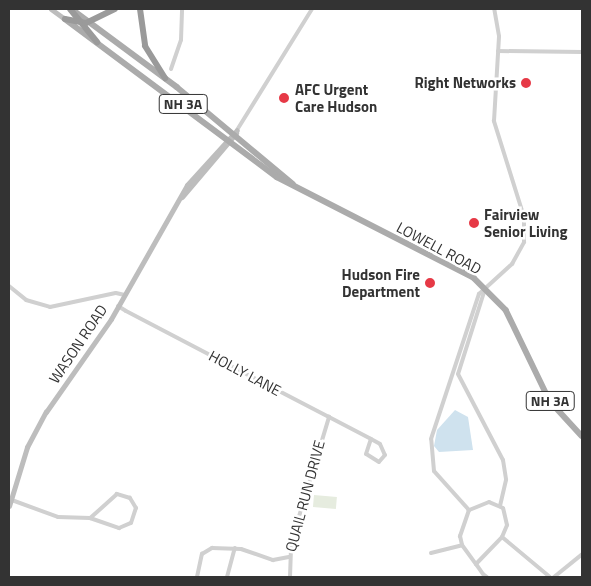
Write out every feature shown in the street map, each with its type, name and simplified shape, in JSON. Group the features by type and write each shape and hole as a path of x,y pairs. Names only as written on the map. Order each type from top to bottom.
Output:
{"highway":[{"path":"70,9 79,23 97,42"},
{"path":"65,18 79,23 90,22 115,9"},
{"path":"140,9 145,46 166,78"}],"main road":[{"name":"LOWELL ROAD","path":"70,9 166,78 235,132 300,190"},
{"name":"LOWELL ROAD","path":"65,18 229,140 300,190 451,264 485,287 513,321 550,401 582,436"}],"street":[{"name":"LOWELL ROAD","path":"51,9 65,18"},
{"path":"171,69 181,40 182,9"},
{"path":"235,132 312,9"},
{"path":"469,510 439,480 432,458 433,425 485,287 515,260 525,235 524,217 494,121 498,52 494,9"},
{"path":"498,52 582,52"},
{"name":"WASON ROAD","path":"10,501 38,425 125,295 178,201 235,132"},
{"path":"9,286 26,300 50,307 116,293 125,295"},
{"path":"476,564 502,537 507,520 500,506 506,480 503,460 459,380 460,363 485,287"},
{"name":"HOLLY LANE","path":"118,306 371,439"},
{"path":"450,377 459,380"},
{"name":"QUAIL RUN DRIVE","path":"290,577 289,557 311,485 316,450 330,417"},
{"path":"371,439 384,449 379,462 366,454 371,439"},
{"path":"10,501 58,516 90,518 122,528 133,521 136,508 130,498 117,494 90,518"},
{"path":"487,577 462,545 460,536 469,510 484,502 500,506"},
{"path":"502,537 549,576 582,554"},
{"path":"431,553 462,545"},
{"path":"197,577 205,552 235,548 269,559 289,557"},
{"path":"227,577 235,548"}],"shaded area":[{"path":"314,495 337,497 336,509 313,507"}],"water":[{"path":"455,410 468,417 473,450 439,452 434,446 437,430"}],"place":[{"name":"Right Networks","path":"526,83"},
{"name":"AFC Urgent Care Hudson","path":"284,98"},
{"name":"Fairview Senior Living","path":"474,223"},
{"name":"Hudson Fire Department","path":"430,283"}]}
